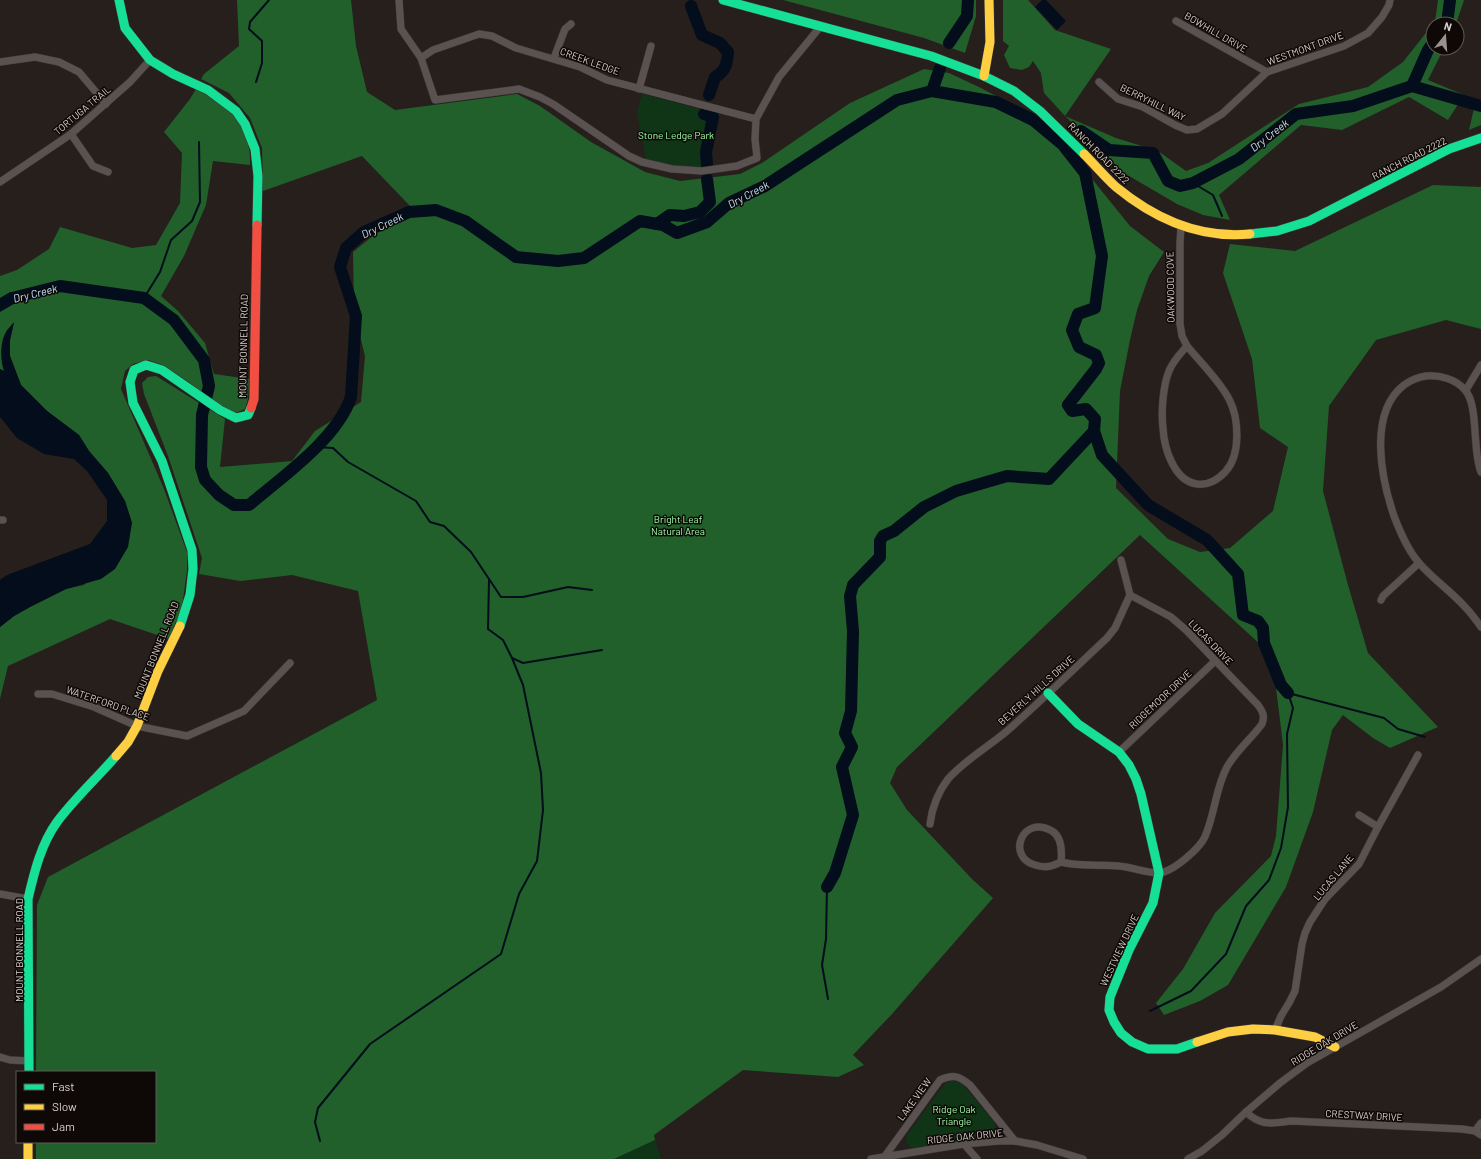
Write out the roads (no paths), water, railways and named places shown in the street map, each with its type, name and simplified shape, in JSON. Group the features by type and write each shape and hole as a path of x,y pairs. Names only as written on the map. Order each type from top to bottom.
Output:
{"street":[{"name":"MOUNT BONNELL ROAD","path":"29,1071 28,899 34,873 44,846 56,823 128,742 137,726 158,671 182,621 190,595 193,569 192,550 162,461 133,403 130,393 132,374 136,368 143,365 162,369 210,404 231,417 238,419 248,416 253,407 258,176 256,149 245,124 236,111 226,102 208,90 173,74 150,60 132,39 125,28 120,14 118,0"},
{"path":"399,0 401,29 422,58 435,100 519,89 553,104 629,156 642,162 672,169 702,171 737,166 757,158 755,139 756,119 779,77 820,27"},
{"name":"RANCH ROAD 2222","path":"723,0 931,56 984,76 1014,91 1040,111 1067,136 1115,186 1144,208 1181,226 1214,234 1247,234 1277,231 1309,221 1449,149 1481,138"},
{"path":"984,76 990,42 989,0"},
{"name":"WESTMONT DRIVE","path":"1222,114 1267,72 1344,46 1368,33 1382,17 1389,5 1390,0"},
{"name":"BOWHILL DRIVE","path":"1176,21 1267,72"},
{"path":"554,58 565,29 572,24"},
{"name":"CREEK LEDGE","path":"422,58 433,50 479,34 492,36 516,48 554,58 580,67 608,80 756,119"},
{"path":"639,89 651,46"},
{"path":"0,62 35,57 59,62 78,72 106,104"},
{"name":"TORTUGA TRAIL","path":"0,182 71,134 130,82 150,60"},
{"name":"BERRYHILL WAY","path":"1099,82 1118,98 1143,107 1187,130 1197,129 1222,114"},
{"path":"71,134 93,166 108,172"},
{"name":"OAKWOOD COVE","path":"1181,226 1180,324 1182,336 1187,346 1221,387 1229,400 1236,420 1236,452 1231,466 1216,480 1197,484 1187,481 1179,474 1172,464 1165,445 1162,428 1168,376 1175,360 1187,346"},
{"path":"1466,390 1481,365"},
{"path":"1481,472 1476,452 1473,413 1466,390 1443,377 1433,376 1421,376 1400,388 1391,399 1385,410 1382,424 1382,470 1388,496 1403,537 1419,563 1466,608 1481,626"},
{"path":"1121,560 1130,595"},
{"path":"1381,600 1383,596 1419,563"},
{"name":"LUCAS DRIVE","path":"1130,595 1170,617 1186,630 1258,705 1263,712 1264,718 1262,724 1226,768 1206,835 1199,846 1187,858 1172,868 1159,873"},
{"name":"BEVERLY HILLS DRIVE","path":"930,824 932,811 947,780 968,761 1006,732 1107,638 1115,628 1130,595"},
{"name":"RIDGEMOOR DRIVE","path":"1119,752 1215,661"},
{"name":"WATERFORD PLACE","path":"38,694 52,694 94,707 137,726 187,736 244,711 290,663"},
{"name":"WESTVIEW DRIVE","path":"1048,693 1078,724 1119,752 1129,765 1141,794 1159,873 1153,903 1129,950 1110,997 1109,1010 1121,1033 1132,1042 1148,1048 1162,1050 1177,1049 1228,1032 1252,1029 1275,1030 1314,1038 1335,1047"},
{"name":"LUCAS LANE","path":"1275,1030 1295,991 1302,944 1310,922 1325,899 1359,864 1418,755"},
{"path":"1359,815 1378,827"},
{"path":"1061,862 1061,847 1059,839 1053,832 1045,828 1034,827 1026,831 1020,839 1020,849 1023,858 1030,864 1044,868 1061,862 1071,865 1119,866 1159,873"},
{"path":"0,894 28,899"},
{"name":"RIDGE OAK DRIVE","path":"1188,1159 1202,1151 1222,1135 1246,1112 1307,1063 1441,987 1481,959"},
{"path":"0,1057 13,1060 30,1061"},
{"name":"LAKE VIEW","path":"885,1156 940,1080 954,1076 970,1085 1015,1142"},
{"name":"CRESTWAY DRIVE","path":"1246,1112 1253,1119 1266,1124 1292,1121 1462,1129 1478,1133 1481,1123"},
{"name":"RIDGE OAK DRIVE","path":"871,1159 964,1144 998,1141 1037,1145 1083,1159"},
{"path":"28,1143 28,1159"},
{"path":"964,1144 977,1159"}],"water":[{"path":"1042,0 1046,0 1066,21 1057,30 1035,7"},
{"path":"11,292 12,302 0,312 0,299"},
{"path":"14,322 10,340 10,356 21,385 47,411 79,435 89,451 108,473 125,501 132,523 128,547 115,569 101,579 66,589 30,607 14,616 0,627 0,580 7,575 90,544 107,521 107,500 87,471 74,459 44,454 17,438 0,417 0,369 4,371 1,356 2,346 6,332"}],"waterway":[{"path":"256,82 262,63 262,41 249,29 250,22 269,0"},
{"path":"949,43 967,16 968,0"},
{"path":"1448,16 1450,0"},
{"path":"691,6 702,35 720,43 728,52 724,70 715,77 709,95"},
{"path":"1412,86 1425,56"},
{"path":"932,91 940,68"},
{"name":"Dry Creek","path":"1081,131 1109,150 1153,153 1168,181 1180,186 1193,183 1239,159 1296,114 1353,106 1412,86 1481,106"},
{"name":"Dry Creek","path":"0,305 12,298 60,286 144,298 174,320 204,360 209,386 202,415 201,467 205,480 219,495 234,505 249,505 292,470 321,442 334,428 344,413 351,397 356,316 340,267 346,248 364,232 409,212 436,210 465,221 516,257 558,261 584,258 640,221 663,225 677,233 707,222 729,203 765,186 897,100 932,91 996,102 1033,120 1063,145 1085,173 1102,256 1095,308 1078,314 1072,330 1079,347 1096,355 1099,363 1068,405 1072,411 1086,409 1095,419 1094,431 1102,455 1148,505 1207,540 1238,574 1243,615 1258,621 1263,628 1264,643 1281,685 1288,693"},
{"path":"704,114 713,117 706,152 707,165"},
{"path":"144,298 160,272 171,240 192,221 200,202 199,142"},
{"path":"657,224 670,215 684,216 700,212 710,202 707,179"},
{"path":"1193,183 1213,195 1222,216"},
{"path":"827,887 835,873 853,815 842,767 852,747 845,733 851,711 853,631 850,596 853,585 880,557 880,541 883,536 894,531 924,507 956,491 1007,476 1049,479 1094,431"},
{"path":"317,447 333,448 348,462 416,501 430,522 444,526 471,552 501,597 523,597 568,587 592,590"},
{"path":"489,580 488,629 503,640 512,658 523,663 602,650"},
{"path":"320,1141 315,1122 318,1108 370,1044 501,954 519,894 537,861 543,810 541,773 523,685 512,658"},
{"path":"1288,693 1384,718 1398,729 1425,737"},
{"path":"1150,1011 1191,991 1226,954 1246,906 1269,880 1281,848 1288,807 1287,734 1293,708 1288,693"},
{"path":"827,887 826,939 822,965 828,999"}],"park label":[{"name":"Stone Ledge Park","path":"676,135"},
{"name":"Bright Leaf Natural Area","path":"678,524"},
{"name":"Ridge Oak Triangle","path":"954,1114"}]}
